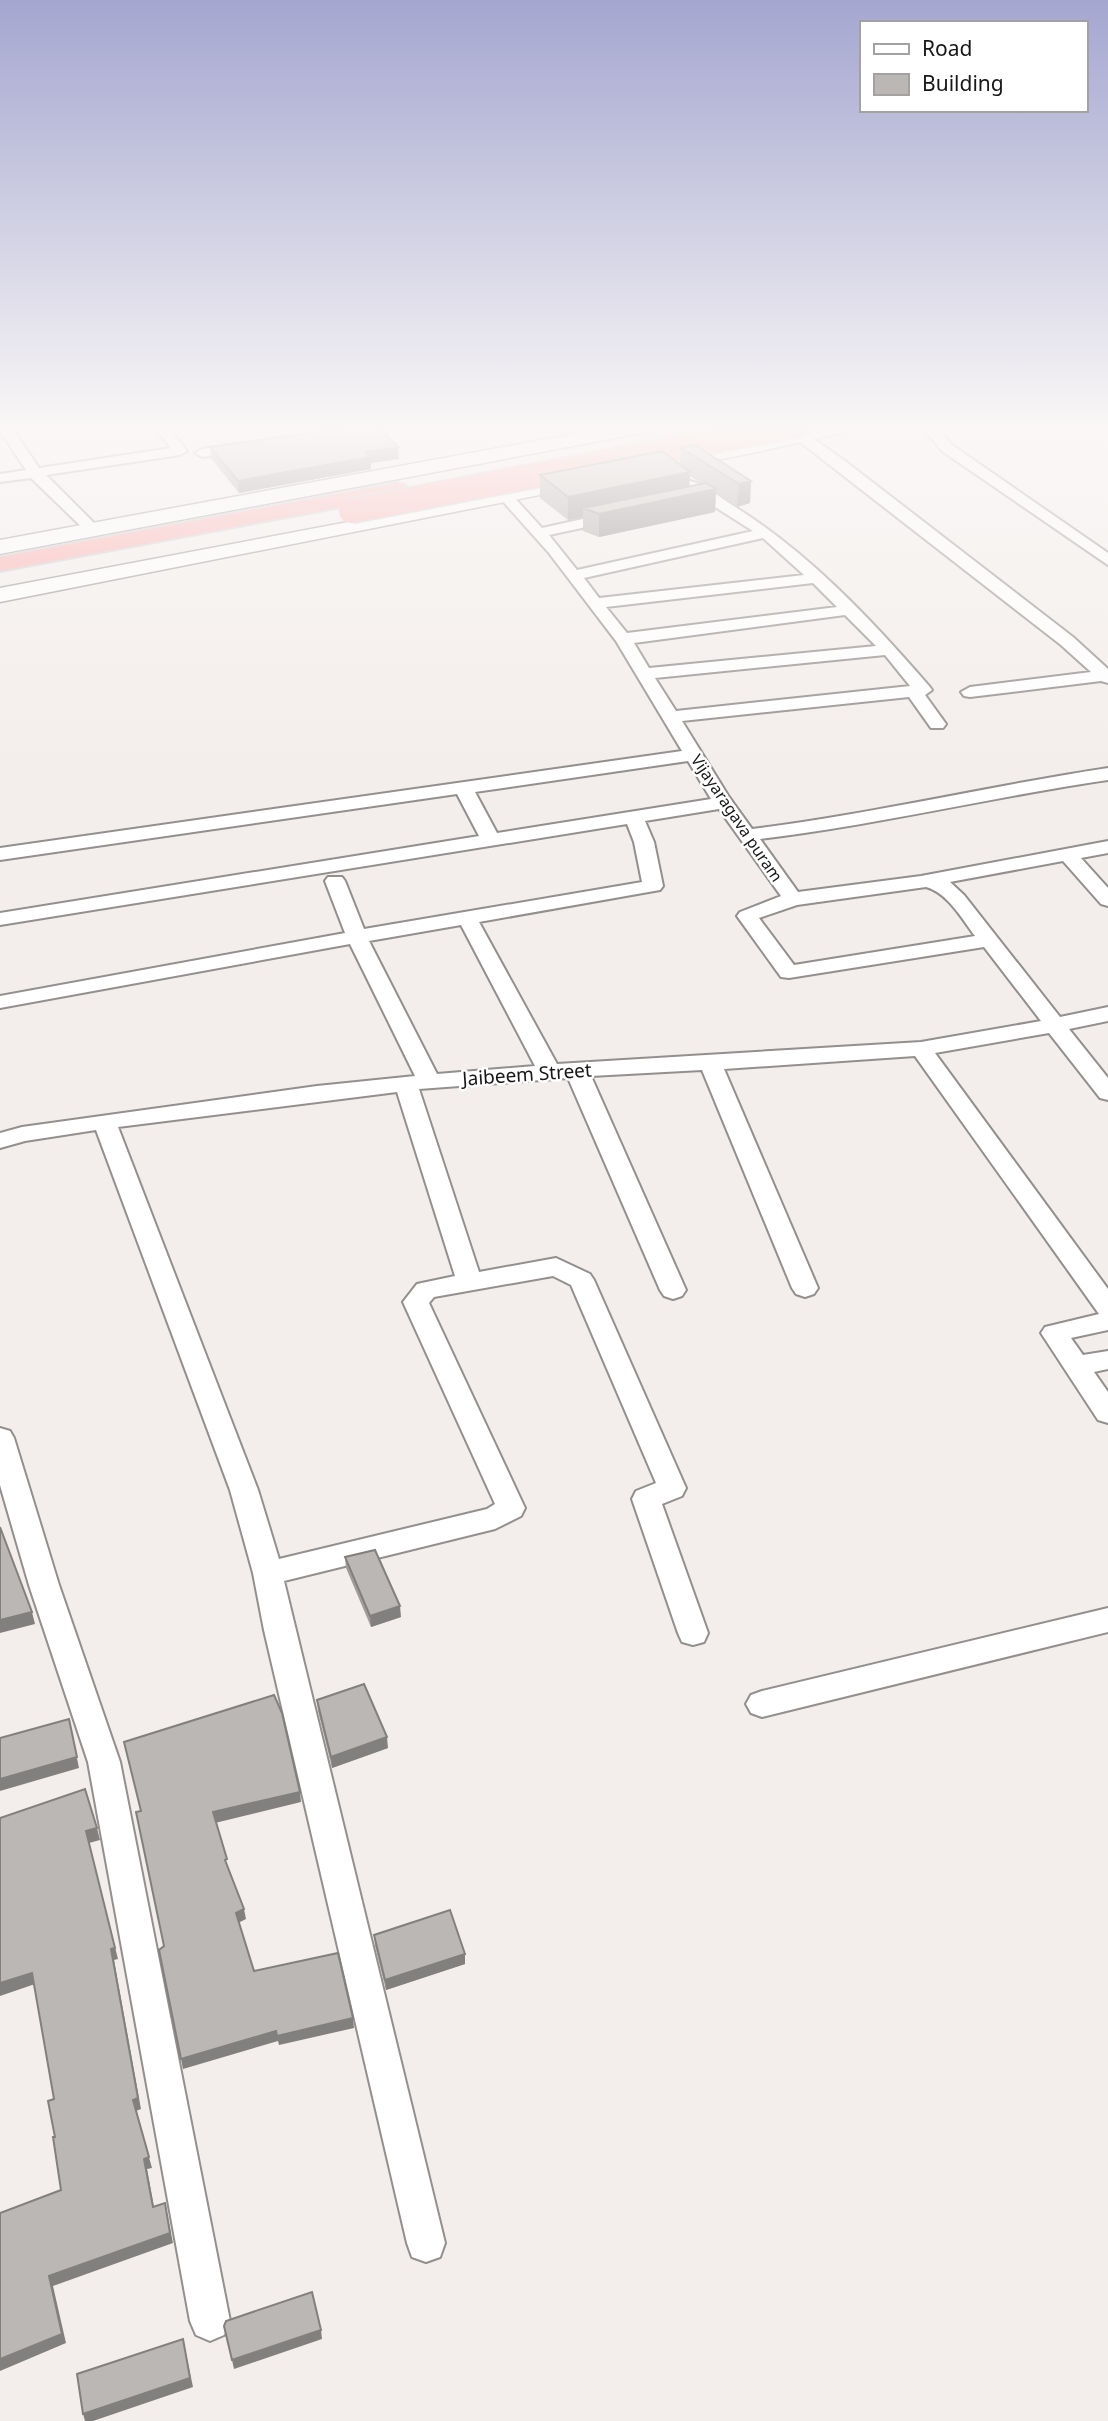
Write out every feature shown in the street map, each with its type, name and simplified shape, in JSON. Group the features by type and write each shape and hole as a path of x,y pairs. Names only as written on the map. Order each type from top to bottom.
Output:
{"highway":[{"path":"0,564 163,537"},
{"path":"0,577 197,537"}],"main road":[{"path":"0,547 55,537"},
{"path":"0,594 297,537"}],"street":[{"name":"Vijayaragava puram","path":"542,537 623,639 723,803 793,899 923,881 1108,847"},
{"path":"575,575 748,537"},
{"path":"670,717 923,690 889,650 817,578 771,537"},
{"path":"934,537 1045,624 1106,677"},
{"path":"1075,537 1108,560"},
{"path":"597,603 817,578"},
{"path":"623,639 849,610"},
{"path":"644,674 889,650"},
{"path":"970,692 1106,677"},
{"path":"914,691 937,723"},
{"path":"0,854 694,755"},
{"path":"747,835 836,824 995,792 1108,774"},
{"path":"463,788 491,840"},
{"path":"0,919 723,803"},
{"path":"0,1002 653,886 644,842 633,816"},
{"path":"1068,855 1108,900"},
{"path":"335,881 417,1082 471,1282"},
{"path":"923,881 941,885 957,899 1107,1092"},
{"path":"793,899 747,916 789,972 990,940"},
{"path":"467,918 549,1071"},
{"path":"1055,1025 1108,1014"},
{"name":"Jaibeem Street","path":"0,1141 22,1134 104,1121 417,1082 576,1069 711,1064 921,1049 1055,1025"},
{"path":"921,1049 1108,1308"},
{"path":"711,1064 805,1288"},
{"path":"576,1069 673,1290"},
{"path":"104,1121 244,1490 268,1573 279,1630 426,2243"},
{"path":"268,1573 495,1518 511,1508 416,1302 426,1290 556,1267 581,1280 672,1488 646,1499 693,1633"},
{"path":"1108,1321 1054,1333 1108,1413"},
{"path":"1076,1366 1108,1360"},
{"path":"0,1438 44,1585 104,1762 210,2320"},
{"path":"762,1704 1108,1620"}],"building":[{"path":"0,1527 32,1612 0,1620"},
{"path":"375,1550 400,1606 370,1616 345,1557"},
{"path":"364,1684 387,1737 331,1757 317,1700"},
{"path":"274,1695 282,1713 300,1792 213,1812 227,1859 225,1860 244,1909 236,1913 254,1971 338,1953 353,2018 277,2036 276,2031 181,2059 159,1950 164,1946 136,1812 141,1811 124,1742"},
{"path":"69,1719 77,1757 0,1779 0,1738"},
{"path":"85,1789 97,1828 86,1831 115,1948 111,1949 138,2098 133,2100 149,2157 144,2159 153,2207 165,2203 170,2233 49,2276 62,2334 0,2359 0,2213 61,2190 48,2101 54,2099 32,1973 0,1983 0,1818"},
{"path":"450,1910 465,1954 385,1980 374,1935"},
{"path":"312,2292 321,2330 232,2360 224,2326 226,2321"},
{"path":"183,2339 190,2378 83,2414 77,2374"}]}
